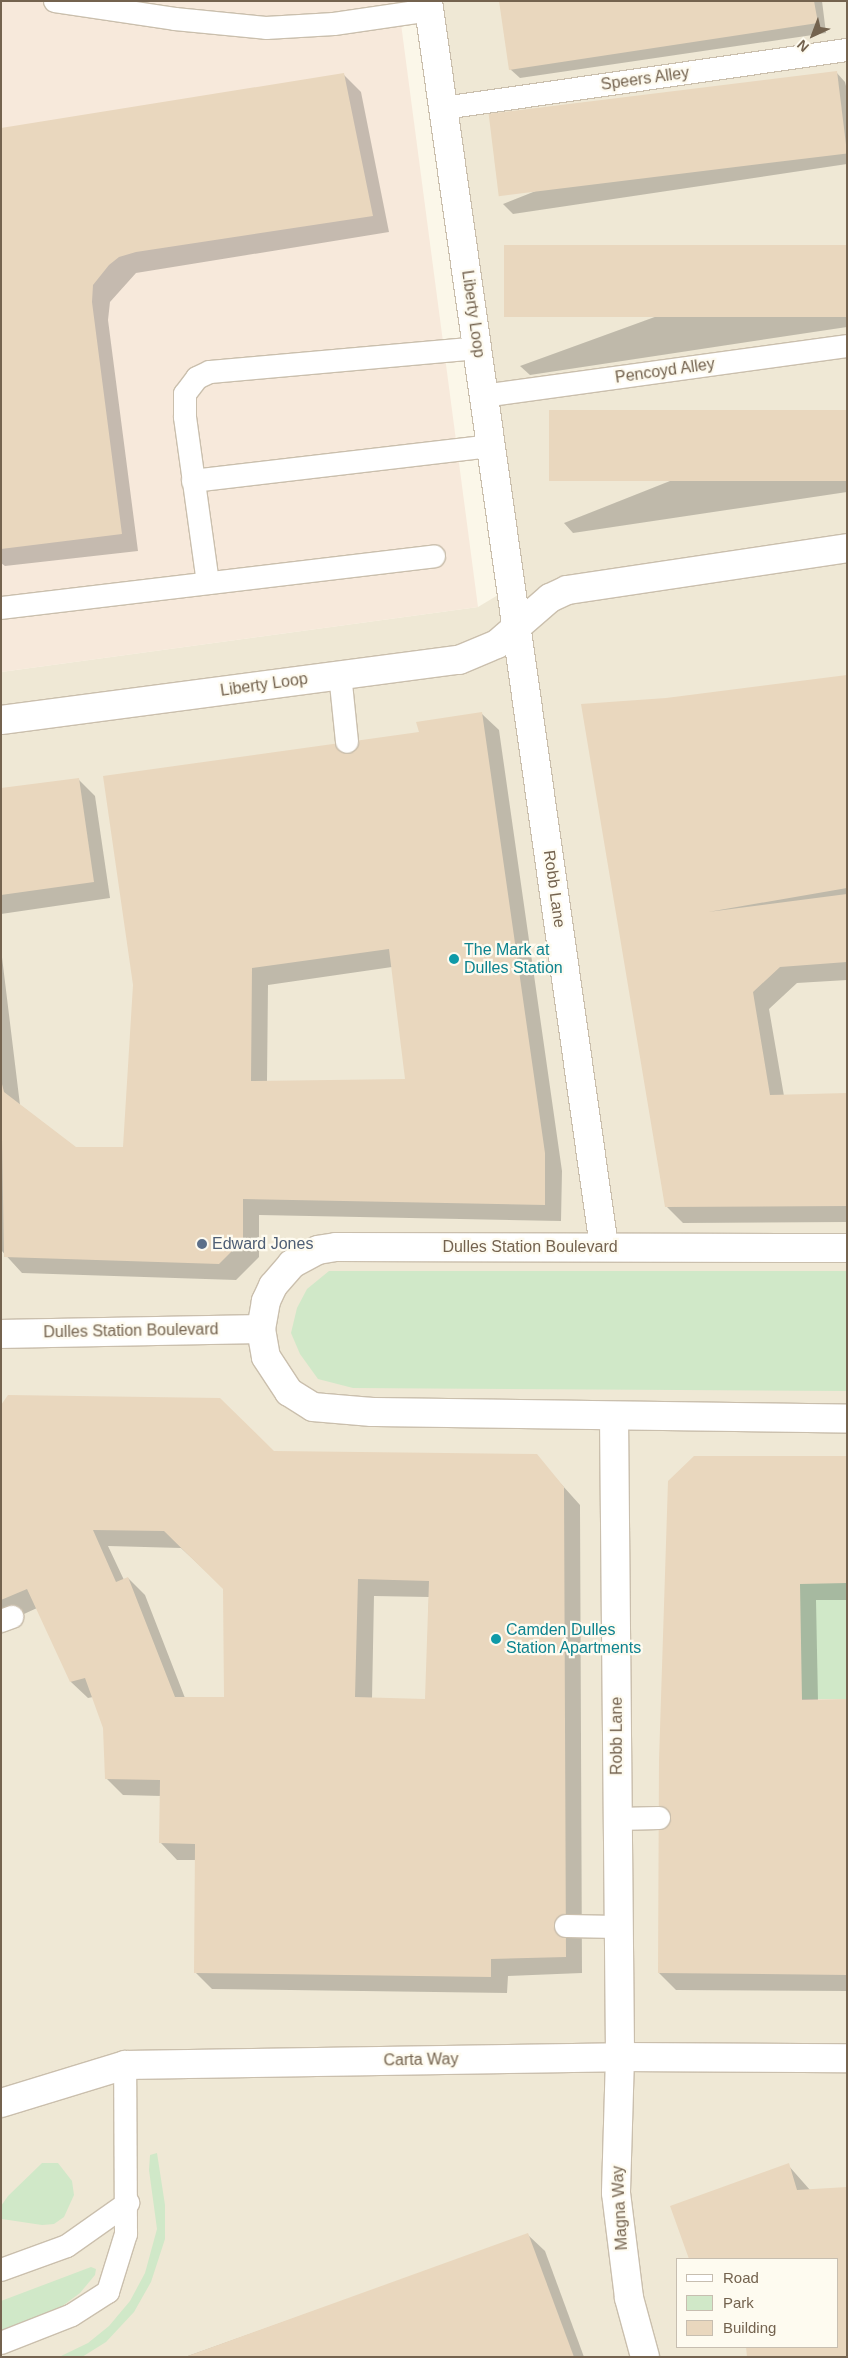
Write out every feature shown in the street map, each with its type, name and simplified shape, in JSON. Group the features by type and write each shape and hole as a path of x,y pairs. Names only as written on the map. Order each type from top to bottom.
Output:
{"street":[{"name":"Liberty Loop","path":"429,6 478,348 483,396 492,446 519,638"},
{"name":"Liberty Loop","path":"1,720 472,657 497,644 519,638 550,598 567,590 847,548"},
{"name":"Robb Lane","path":"519,638 604,1247"},
{"name":"Dulles Station Boulevard","path":"847,1248 367,1246 318,1250 292,1264 273,1286 266,1301 261,1329 266,1358 289,1392 313,1407 372,1412 847,1419"},
{"name":"Dulles Station Boulevard","path":"1,1334 261,1329"},
{"name":"Robb Lane","path":"614,1416 620,2057"},
{"name":"Carta Way","path":"1,2103 125,2065 620,2057 847,2058"},
{"name":"Magna Way","path":"620,2057 617,2202 628,2298 645,2357"}],"lane":[{"path":"54,1 175,19 266,28 334,24 429,6"},
{"name":"Speers Alley","path":"444,108 847,50"},
{"name":"Pencoyd Alley","path":"483,396 847,346"},
{"path":"208,583 193,481 185,394 197,378 210,372 478,348"},
{"path":"193,481 492,446"},
{"path":"1,608 434,556"},
{"path":"340,674 347,742"},
{"path":"618,1819 659,1818"},
{"path":"566,1926 618,1927"},
{"path":"1,2342 72,2315 108,2292 126,2234 128,2203 125,2065"},
{"path":"1,2270 67,2246 128,2203"}],"shaded area":[{"path":"1,1 398,1 478,607 1,672"},
{"path":"414,1 847,1 847,2357 1,2357 1,672 478,607 498,595"}],"green space":[{"path":"329,1271 847,1271 847,1391 353,1388 318,1379 300,1354 291,1333 297,1308 307,1289"},
{"path":"800,1583 847,1583 847,1699 800,1699"},
{"path":"157,2153 165,2205 165,2239 151,2282 134,2312 106,2342 82,2357 59,2357 88,2343 109,2326 130,2301 145,2273 157,2229 149,2170 150,2155"},
{"path":"42,2163 58,2163 72,2181 74,2195 64,2217 54,2224 42,2225 2,2219 1,2206 8,2196"},
{"path":"91,2267 96,2269 95,2275 80,2293 53,2313 1,2332 1,2301"}],"building":[{"path":"499,1 814,1 818,23 509,70"},
{"path":"837,71 847,153 499,196 489,114"},
{"path":"344,73 373,216 136,252 119,257 109,265 93,285 92,302 122,534 1,549 1,128"},
{"path":"504,245 847,245 847,317 504,317"},
{"path":"549,410 847,410 847,481 549,481"},
{"path":"847,675 847,888 708,912 847,894 847,962 780,967 753,992 770,1095 847,1093 847,1206 665,1207 581,704 666,698"},
{"path":"482,712 545,1153 545,1205 243,1199 243,1240 219,1264 4,1257 1,1080 4,1092 76,1147 123,1147 133,985 103,776 419,732 416,722","holes":["389,949 405,1079 251,1081 252,968"]},
{"path":"79,778 94,882 1,895 1,788"},
{"name":"Camden Dulles Station Apartments","path":"8,1395 220,1398 274,1451 537,1454 564,1487 566,1957 491,1959 491,1977 194,1973 195,1844 159,1843 160,1780 105,1779 103,1728 85,1678 70,1682 27,1589 1,1600 1,1405","holes":["93,1530 164,1531 223,1589 224,1697 175,1697 128,1577 116,1582","358,1579 429,1581 425,1699 355,1697"]},
{"path":"694,1456 847,1456 847,1583 800,1584 802,1700 847,1699 847,1975 658,1973 659,1760 668,1481"},
{"path":"789,2163 797,2190 847,2187 847,2357 747,2357 746,2348 838,2348 838,2258 689,2258 670,2206"},
{"path":"528,2233 574,2357 185,2357"}],"place":[{"name":"The Mark at Dulles Station","path":"454,959"},
{"name":"Edward Jones","path":"202,1244"},
{"name":"Camden Dulles Station Apartments","path":"496,1639"}]}
